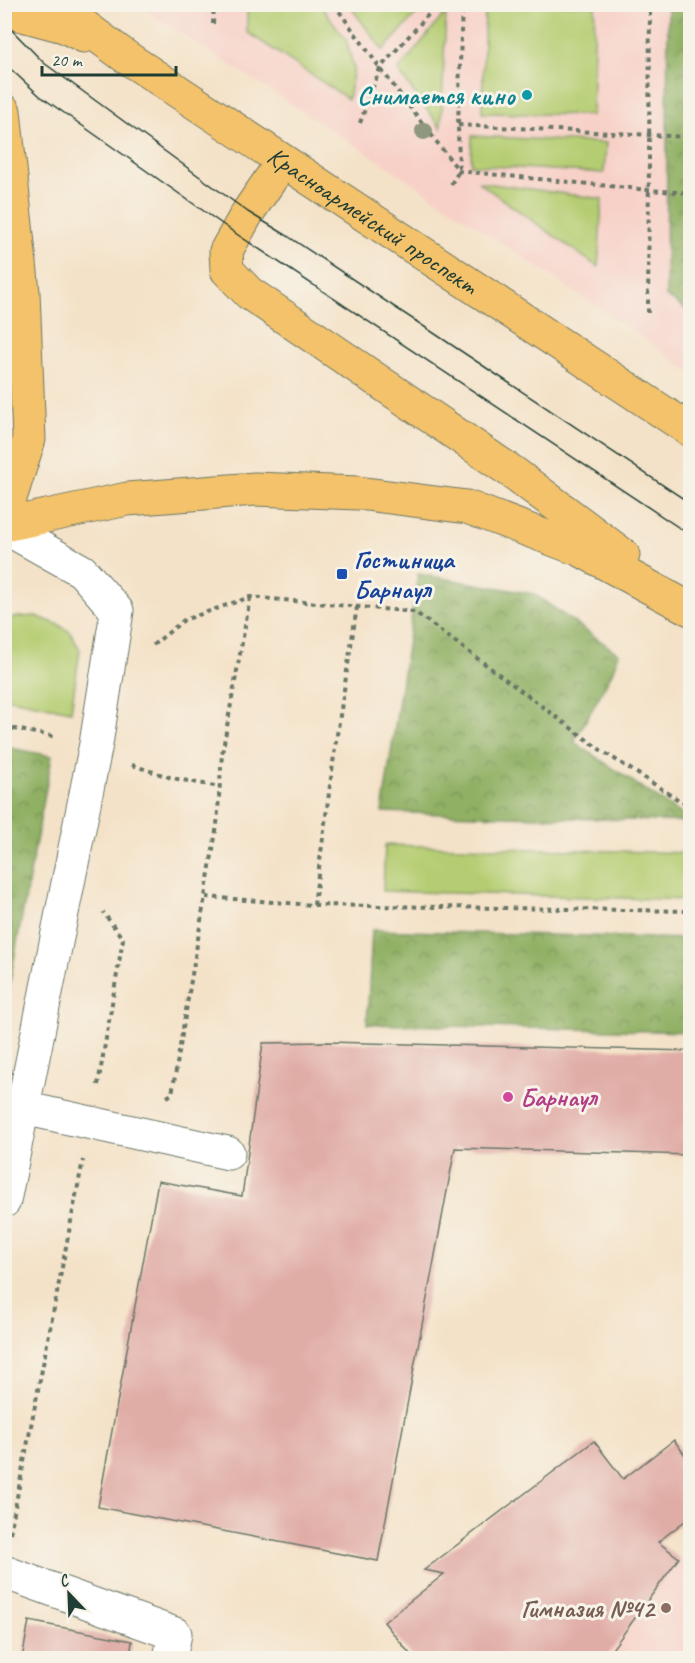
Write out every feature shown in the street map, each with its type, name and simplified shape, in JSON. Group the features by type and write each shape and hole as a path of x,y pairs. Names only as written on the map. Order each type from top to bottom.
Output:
{"main road":[{"name":"Красноармейский проспект","path":"60,4 68,14 126,57 690,430"},
{"path":"4,10 64,26 126,57"},
{"path":"4,111 23,292 28,439 4,517"},
{"path":"283,161 248,212 226,251 227,270 249,294 515,474 690,607"},
{"path":"4,526 127,499 255,489 358,493 467,507 581,550 690,607"}],"lane":[{"path":"4,526 82,571 117,611 96,744 4,1201"},
{"path":"23,1108 228,1153"},
{"path":"4,1572 175,1635 170,1659"}],"path":[{"path":"213,24 214,4"},
{"path":"334,4 459,171 690,193"},
{"path":"360,123 380,68 438,4"},
{"path":"451,184 459,171 458,126 462,4"},
{"path":"648,313 650,4"},
{"path":"458,126 690,137"},
{"path":"163,1100 172,1094 217,825 222,754 250,597"},
{"path":"152,646 184,620 250,597 415,612 602,751 690,807"},
{"path":"314,905 357,607"},
{"path":"4,727 96,744"},
{"path":"123,763 172,778 220,787"},
{"path":"206,897 314,905 690,911"},
{"path":"9,1540 90,1123 123,939 99,907"}],"shaded area":[{"path":"137,5 690,5 690,372 636,333 381,162"},
{"name":"Гимназия №42","path":"679,1558 690,1558 690,1658 605,1658"}],"green space":[{"path":"247,5 320,5 346,39 354,69 348,99 247,32"},
{"path":"349,5 425,5 383,50"},
{"path":"485,5 595,5 592,115 482,113"},
{"path":"668,5 690,5 690,312 666,296"},
{"path":"446,12 441,128 398,71"},
{"path":"472,136 606,143 604,173 471,165"},
{"path":"478,182 602,199 598,267"},
{"path":"418,574 534,594 619,654 611,675 574,742 690,822 382,812"},
{"path":"36,616 70,632 80,650 71,711 5,698 5,618"},
{"path":"4,747 52,756 5,1007"},
{"path":"385,845 689,853 688,900 383,891"},
{"path":"372,930 690,939 690,1032 367,1024"}],"building":[{"path":"327,1042 690,1051 690,1155 455,1148 378,1561 98,1507 158,1181 242,1196 263,1043"},
{"path":"674,1440 690,1462 690,1517 658,1542 679,1558 605,1659 414,1659 384,1622 444,1574 424,1570 594,1441 623,1479"},
{"path":"29,1621 132,1641 130,1659 22,1659"}],"tram line":[{"path":"4,22 44,63 248,212 690,503"},
{"path":"4,63 40,96 235,233 690,535"}],"place":[{"name":"Снимается кино","path":"527,95"},
{"name":"Гостиница Барнаул","path":"342,574"},
{"name":"Барнаул","path":"508,1097"},
{"name":"Гимназия №42","path":"666,1608"}]}
